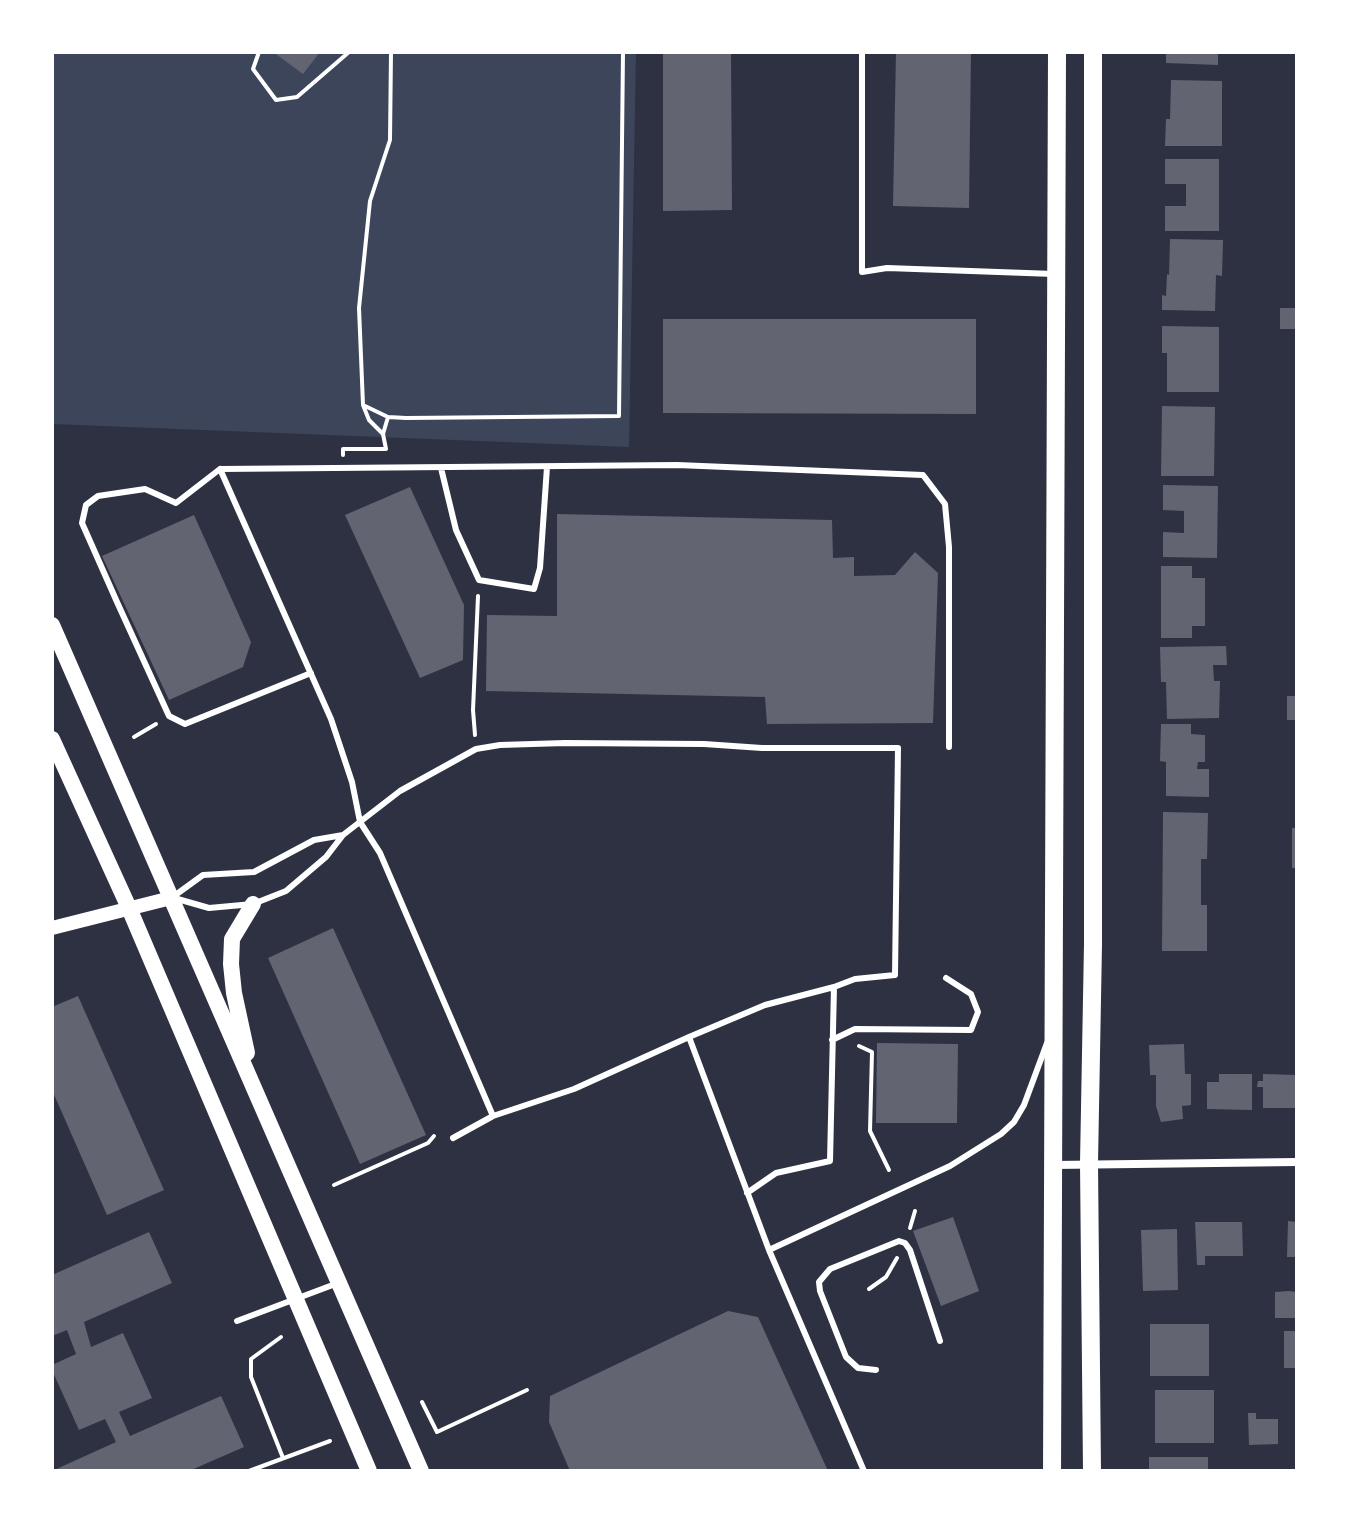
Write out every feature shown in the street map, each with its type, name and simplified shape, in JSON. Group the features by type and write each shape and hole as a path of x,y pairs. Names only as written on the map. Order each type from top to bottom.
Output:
{"main road":[{"path":"1052,1471 1057,52"},
{"path":"1092,1471 1089,1163 1093,944 1093,52"},
{"path":"52,625 421,1471"},
{"path":"52,739 129,908 369,1471"},
{"path":"253,904 232,939 231,964 234,993 254,1086"}],"street":[{"path":"52,928 171,898"},
{"path":"1052,1165 1297,1162"}],"lane":[{"path":"862,52 862,272 887,268 1057,274"},
{"path":"311,673 185,724 169,716 82,523 86,505 98,496 145,489 176,503 220,469 677,465 923,475 945,504 949,547 949,747"},
{"path":"441,468 456,530 479,580 534,589 540,568 547,467"},
{"path":"220,469 331,719 352,782 360,822 380,853 493,1116"},
{"path":"171,898 209,908 253,904 286,891 326,857 343,835 407,786 476,749 565,743 898,748 895,975 855,979 765,1005 574,1089 493,1116 453,1138"},
{"path":"171,898 203,875 254,872 314,840 343,835"},
{"path":"832,1040 855,1029 971,1030 978,1012 971,994 946,978"},
{"path":"747,1193 776,1173 830,1161 834,987"},
{"path":"769,1250 950,1166 1001,1134 1014,1122 1024,1105 1053,1028"},
{"path":"689,1037 769,1250 864,1471"},
{"path":"876,1370 858,1368 846,1357 820,1291 819,1282 830,1269 899,1241 905,1243 940,1341"},
{"path":"237,1321 341,1282"}],"path":[{"path":"259,52 253,69 276,100 297,97 349,52"},
{"path":"383,434 369,420 363,405 359,308 370,201 390,140 391,52"},
{"path":"363,405 388,417 619,416 623,52"},
{"path":"342,469 343,449 386,449 383,434 388,417"},
{"path":"476,749 473,710 479,580"},
{"path":"855,1044 872,1052 870,1131 889,1170"},
{"path":"334,1185 428,1143 434,1136"},
{"path":"281,1337 251,1359 251,1377 283,1458"},
{"path":"422,1402 437,1432 527,1390"},
{"path":"249,1471 330,1441"}],"shaded area":[{"path":"52,52 636,52 629,447 52,424"}],"building":[{"path":"273,52 320,52 303,74"},
{"path":"663,52 731,52 732,210 663,211"},
{"path":"896,52 971,52 969,208 893,206"},
{"path":"1166,52 1218,52 1218,65 1166,63"},
{"path":"1171,80 1222,81 1222,146 1165,146 1166,119 1170,119"},
{"path":"1165,159 1219,159 1219,231 1165,231 1165,206 1186,206 1186,184 1165,184"},
{"path":"1170,239 1223,240 1222,276 1216,275 1215,311 1162,310 1162,295 1166,296 1169,275"},
{"path":"1280,308 1297,308 1297,329 1280,329"},
{"path":"663,319 976,319 976,414 663,413"},
{"path":"1162,326 1219,327 1219,392 1167,392 1167,353 1162,353"},
{"path":"1162,406 1215,407 1214,476 1161,476"},
{"path":"1163,485 1218,486 1217,558 1163,557 1163,532 1184,533 1184,511 1163,510"},
{"path":"410,487 464,605 463,660 420,678 345,515"},
{"path":"557,514 832,520 833,558 854,557 854,576 895,575 915,552 938,573 933,723 767,724 765,697 486,691 487,615 557,616"},
{"path":"194,515 251,642 243,667 169,700 102,556"},
{"path":"1161,566 1192,566 1192,578 1205,578 1205,626 1192,626 1192,638 1161,638"},
{"path":"1226,646 1227,665 1213,665 1214,681 1220,681 1219,718 1167,719 1166,682 1161,682 1160,647"},
{"path":"1287,696 1297,696 1297,720 1287,720"},
{"path":"1161,724 1191,724 1191,734 1205,735 1205,762 1198,762 1197,769 1209,769 1209,797 1166,796 1166,762 1160,761"},
{"path":"1163,812 1208,813 1207,859 1201,859 1201,905 1207,905 1207,951 1162,951"},
{"path":"1292,828 1297,828 1297,868 1292,868"},
{"path":"333,928 426,1135 360,1164 268,958"},
{"path":"78,996 164,1190 107,1215 52,1090 52,1007"},
{"path":"877,1043 958,1044 957,1123 876,1123"},
{"path":"1184,1044 1185,1074 1191,1074 1191,1105 1182,1106 1183,1119 1161,1122 1156,1106 1156,1075 1150,1075 1149,1045"},
{"path":"1219,1074 1252,1074 1252,1110 1207,1109 1207,1082 1219,1082"},
{"path":"1263,1074 1297,1075 1297,1108 1263,1108 1263,1087 1257,1087 1258,1081 1263,1081"},
{"path":"953,1217 979,1291 941,1306 913,1231"},
{"path":"1288,1221 1297,1222 1297,1257 1287,1257"},
{"path":"1195,1222 1242,1222 1243,1256 1205,1256 1205,1265 1197,1265"},
{"path":"1177,1229 1178,1290 1143,1291 1141,1230"},
{"path":"149,1232 172,1283 84,1322 91,1347 123,1333 152,1398 119,1412 130,1436 221,1396 244,1447 189,1471 52,1471 116,1442 105,1419 79,1430 52,1370 52,1365 76,1354 67,1330 52,1336 52,1275"},
{"path":"1275,1292 1297,1292 1297,1318 1275,1318"},
{"path":"728,1311 758,1317 828,1471 570,1471 549,1422 550,1396"},
{"path":"1150,1324 1209,1324 1209,1376 1150,1376"},
{"path":"1284,1331 1297,1331 1297,1368 1284,1368"},
{"path":"1155,1390 1214,1390 1214,1443 1155,1443"},
{"path":"1248,1413 1256,1413 1256,1419 1278,1419 1278,1444 1249,1445"},
{"path":"1149,1457 1208,1457 1208,1471 1149,1471"}]}
